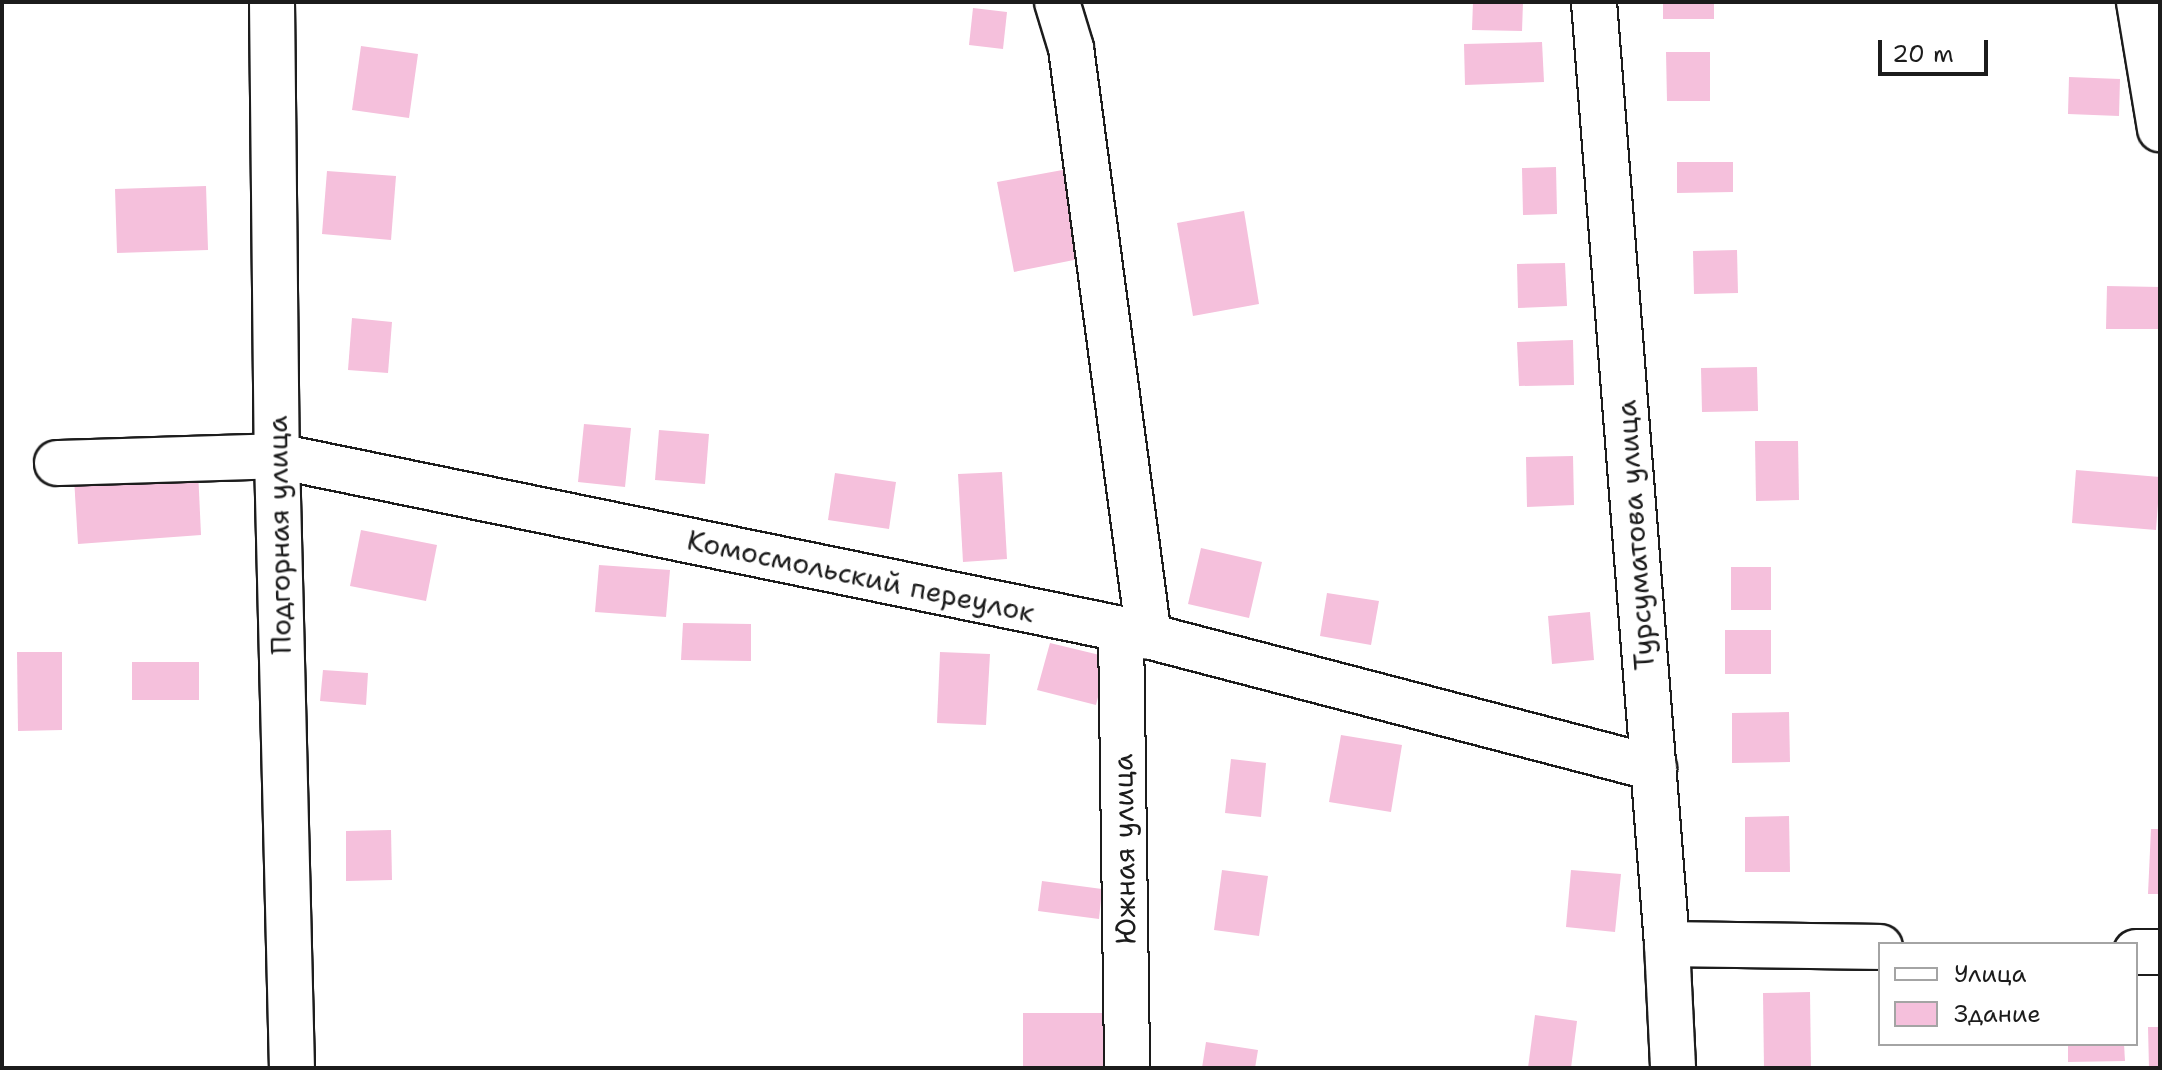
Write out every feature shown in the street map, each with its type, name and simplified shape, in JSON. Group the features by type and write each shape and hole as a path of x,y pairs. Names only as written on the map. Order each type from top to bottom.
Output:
{"street":[{"name":"Подгорная улица","path":"272,2 277,456 292,1068"},
{"name":"Южная улица","path":"1057,2 1071,48 1135,633 1127,1068"},
{"name":"Турсуматова улица","path":"1594,2 1654,768 1673,1068"},
{"path":"2139,2 2160,129"},
{"name":"Комосмольский переулок","path":"57,463 277,456 1135,633 1654,768"},
{"path":"1667,944 1878,947"},
{"path":"2138,952 2160,952"}],"building":[{"path":"1473,2 1523,2 1522,31 1472,30"},
{"path":"1663,2 1714,2 1714,19 1663,19"},
{"path":"973,8 1007,12 1003,49 969,45"},
{"path":"1542,42 1544,82 1465,85 1464,44"},
{"path":"361,46 418,54 409,118 352,110"},
{"path":"1666,52 1710,52 1710,101 1667,101"},
{"path":"2069,77 2120,79 2119,116 2068,114"},
{"path":"1677,162 1733,162 1733,192 1677,193"},
{"path":"1556,167 1557,214 1523,215 1522,168"},
{"path":"1068,169 1084,258 1014,272 997,182"},
{"path":"327,171 396,176 391,240 322,234"},
{"path":"206,186 208,250 117,253 115,189"},
{"path":"1244,211 1259,304 1193,316 1177,223"},
{"path":"1737,250 1738,293 1694,294 1693,251"},
{"path":"1565,263 1567,306 1518,308 1517,264"},
{"path":"2107,286 2160,287 2159,329 2106,329"},
{"path":"352,318 392,322 388,373 348,370"},
{"path":"1573,340 1574,385 1519,386 1517,342"},
{"path":"1757,367 1758,411 1702,412 1701,368"},
{"path":"584,424 631,428 625,487 578,482"},
{"path":"659,430 709,434 705,484 655,480"},
{"path":"1755,441 1798,441 1799,500 1756,501"},
{"path":"1573,456 1574,505 1527,507 1526,457"},
{"path":"198,470 201,535 78,544 74,478"},
{"path":"2076,470 2160,477 2156,530 2072,523"},
{"path":"1002,472 1007,559 963,562 958,474"},
{"path":"835,473 896,482 889,529 828,520"},
{"path":"361,530 437,545 426,601 350,586"},
{"path":"1201,548 1262,562 1249,618 1188,604"},
{"path":"599,565 670,570 666,617 595,612"},
{"path":"1731,567 1771,567 1771,610 1731,610"},
{"path":"1327,593 1379,601 1371,645 1320,636"},
{"path":"1590,612 1594,660 1552,664 1548,616"},
{"path":"683,623 751,624 751,661 681,660"},
{"path":"1725,630 1771,630 1771,674 1725,674"},
{"path":"1050,643 1108,657 1096,705 1037,690"},
{"path":"17,652 62,652 62,730 18,731"},
{"path":"940,652 990,654 986,725 937,723"},
{"path":"132,662 199,662 199,700 132,700"},
{"path":"323,670 368,673 366,705 320,701"},
{"path":"1789,712 1790,762 1732,763 1732,713"},
{"path":"1341,735 1402,745 1391,812 1329,802"},
{"path":"1231,759 1266,763 1261,817 1225,813"},
{"path":"1789,816 1790,872 1745,872 1745,817"},
{"path":"2151,829 2160,829 2160,894 2148,894"},
{"path":"391,830 392,880 346,881 346,831"},
{"path":"1222,870 1268,876 1259,936 1214,930"},
{"path":"1571,870 1621,874 1615,932 1566,927"},
{"path":"1042,881 1102,889 1099,919 1038,911"},
{"path":"1810,992 1811,1068 1764,1068 1763,993"},
{"path":"1023,1013 1104,1013 1104,1068 1023,1068"},
{"path":"1535,1015 1577,1021 1571,1068 1528,1068"},
{"path":"2148,1027 2160,1027 2160,1068 2149,1068"},
{"path":"1206,1042 1258,1050 1255,1068 1202,1068"},
{"path":"2068,1046 2124,1046 2125,1061 2068,1062"}]}
